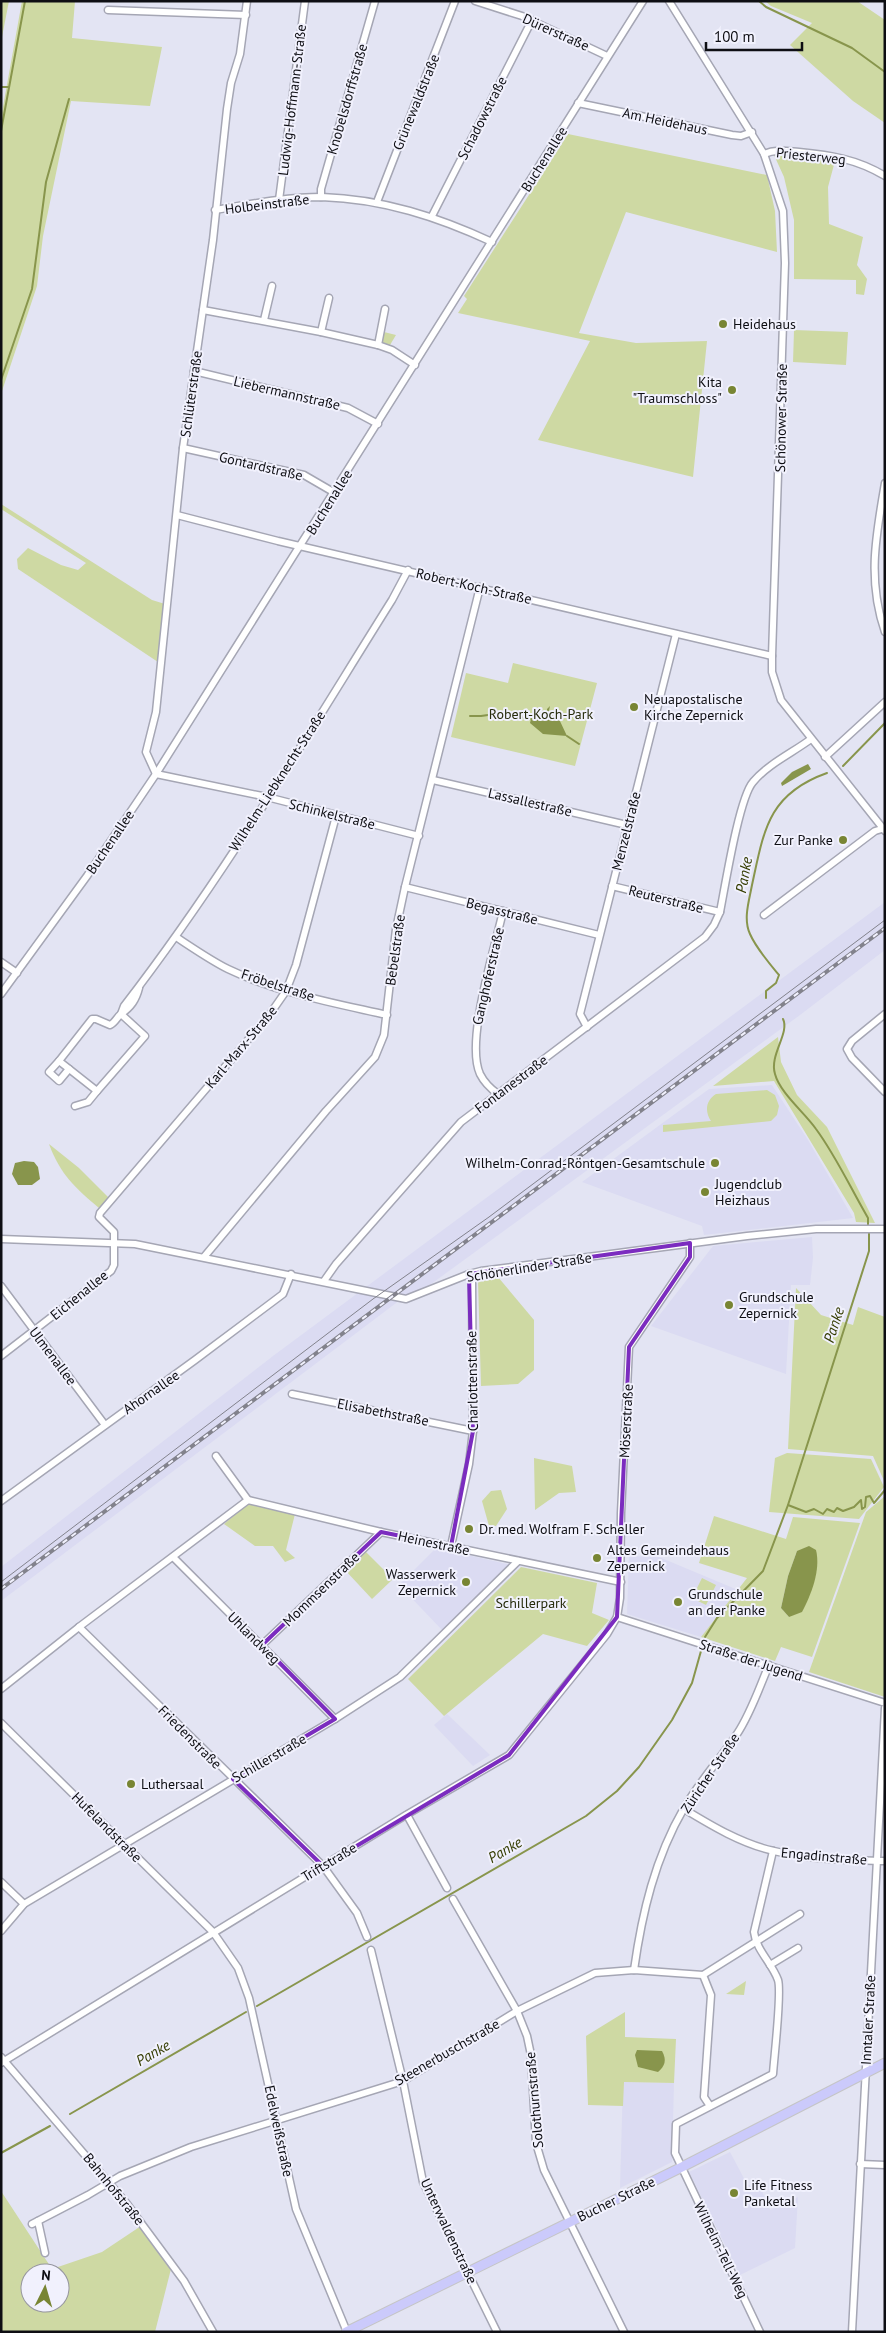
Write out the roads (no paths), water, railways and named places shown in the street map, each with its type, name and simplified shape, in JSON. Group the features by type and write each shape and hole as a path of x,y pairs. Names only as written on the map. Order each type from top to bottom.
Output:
{"main road":[{"name":"Bucher Straße","path":"346,2332 681,2168 885,2064"}],"street":[{"name":"Schlüterstraße","path":"156,774 146,752 156,712 183,448 203,310 230,91 240,54 248,1"},
{"name":"Ludwig-Hoffmann-Straße","path":"279,200 305,1"},
{"name":"Knobelsdorffstraße","path":"321,197 321,189 375,1"},
{"name":"Grünewaldstraße","path":"377,202 456,1"},
{"name":"Dürerstraße","path":"475,1 532,20 607,56"},
{"name":"Buchenallee","path":"1,994 156,774 335,493 643,1"},
{"name":"Schönower Straße","path":"670,1 764,154 783,211 786,263 772,672 781,700 884,831"},
{"path":"108,10 246,15"},
{"name":"Schadowstraße","path":"432,216 532,20"},
{"name":"Am Heidehaus","path":"578,103 741,136 752,132"},
{"name":"Priesterweg","path":"764,154 775,150 841,156 868,166 885,176"},
{"name":"Holbeinstraße","path":"215,210 279,200 321,197 377,202 432,216 492,242"},
{"path":"264,320 272,286"},
{"path":"321,332 329,298"},
{"path":"378,345 385,309"},
{"path":"203,310 264,320 378,345 392,350 415,365"},
{"name":"Liebermannstraße","path":"194,371 348,408 378,424"},
{"name":"Gontardstraße","path":"183,448 304,475 335,493"},
{"path":"885,483 874,546 878,613 885,632"},
{"name":"Robert-Koch-Straße","path":"177,515 278,541 302,545 772,656"},
{"name":"Wilhelm-Liebknecht-Straße","path":"59,1061 92,1019 110,1025 121,1014 125,1013 136,1000 139,986 176,937 267,797 392,600 408,570"},
{"name":"Bebelstraße","path":"204,1257 326,1111 375,1057 384,1034 396,929 480,587"},
{"name":"Menzelstraße","path":"587,1027 580,1014 676,634"},
{"path":"826,757 885,702"},
{"path":"720,912 740,815 751,784 761,773 811,739"},
{"name":"Schinkelstraße","path":"156,774 267,797 418,836"},
{"name":"Lassallestraße","path":"433,780 627,826"},
{"name":"Karl-Marx-Straße","path":"115,1242 114,1232 99,1217 100,1213 270,1014 286,991 296,965 336,816"},
{"path":"764,915 876,831 884,831"},
{"name":"Reuterstraße","path":"612,886 720,912"},
{"name":"Begasstraße","path":"406,887 599,935"},
{"name":"Ganghoferstraße","path":"498,1094 480,1073 477,1064 476,1028 503,911"},
{"name":"Fontanestraße","path":"324,1281 336,1264 456,1127 695,946 714,925 720,912"},
{"name":"Fröbelstraße","path":"176,937 228,969 286,991 387,1015"},
{"path":"1,962 17,973"},
{"path":"74,1106 88,1102 145,1036 121,1014"},
{"path":"885,1014 852,1041 847,1049 852,1058 885,1092"},
{"path":"69,1069 59,1081 49,1072 59,1061 97,1091"},
{"name":"Schönerlinder Straße","path":"1,1239 115,1242 291,1274 406,1299 469,1274 690,1243 816,1230 885,1228"},
{"name":"Eichenallee","path":"1,1356 111,1271 114,1265 115,1242"},
{"name":"Möserstraße","path":"617,1617 621,1582 621,1513 629,1347 690,1257 690,1243"},
{"name":"Ahornallee","path":"1,1501 283,1294 291,1274"},
{"name":"Charlottenstraße","path":"451,1546 469,1464 474,1431 472,1279 469,1274"},
{"name":"Ulmenallee","path":"1,1286 105,1425"},
{"name":"Elisabethstraße","path":"292,1394 474,1431"},
{"path":"1,1689 79,1627 248,1500 216,1456"},
{"name":"Heinestraße","path":"248,1500 381,1532 621,1582"},
{"name":"Mommsenstraße","path":"262,1645 381,1532"},
{"name":"Uhlandweg","path":"174,1557 335,1719"},
{"name":"Schillerstraße","path":"1,1931 24,1904 335,1719 400,1677 518,1561"},
{"name":"Straße der Jugend","path":"617,1617 885,1704"},
{"name":"Triftstraße","path":"2,2060 407,1815 510,1755 607,1634 617,1617"},
{"name":"Friedenstraße","path":"79,1627 323,1866"},
{"name":"Züricher Straße","path":"634,1970 641,1926 659,1860 684,1809 708,1771 738,1732 748,1715 769,1665"},
{"name":"Inntaler Straße","path":"852,2332 885,1708"},
{"name":"Hufelandstraße","path":"1,1723 213,1932"},
{"name":"Engadinstraße","path":"684,1809 740,1840 773,1851 810,1857 885,1861"},
{"path":"407,1815 447,1888"},
{"path":"773,1851 756,1920 755,1942 779,1982 773,2074 710,2106 704,2097 711,1995 703,1975 755,1942 800,1914"},
{"path":"323,1866 357,1913 367,1937"},
{"path":"1,1882 24,1904"},
{"name":"Solothurnstraße","path":"453,1899 517,2011 527,2036 531,2055 536,2143 544,2170 624,2332"},
{"name":"Edelweißstraße","path":"213,1932 231,1955 246,1985 300,2222 346,2332"},
{"path":"770,1965 798,1948"},
{"name":"Unterwaldenstraße","path":"371,1950 402,2081 423,2182 497,2332"},
{"name":"Steenerbuschstraße","path":"45,2253 35,2222 110,2182 191,2148 402,2081 517,2011 595,1973 634,1970 703,1975"},
{"name":"Bahnhofstraße","path":"2,2060 110,2182 184,2282 213,2332"},
{"name":"Wilhelm-Tell-Weg","path":"710,2106 676,2124 675,2153 760,2332"},
{"path":"860,2164 885,2165"}],"waterway":[{"path":"1,131 25,1"},
{"path":"759,1 766,7 852,48 885,72"},
{"path":"1,87 9,87"},
{"path":"1,380 32,289 46,182 69,99"},
{"path":"470,716 502,713 530,719"},
{"name":"Panke","path":"843,766 885,723"},
{"path":"567,736 579,744"},
{"name":"Panke","path":"766,998 766,991 776,983 779,975 756,945 750,934 747,922 748,904 760,847 772,816 781,803 792,792 807,782 827,773"},
{"name":"Panke","path":"783,1019 784,1031 775,1059 775,1074 787,1096 816,1129 830,1150 868,1218 868,1226"},
{"name":"Panke","path":"705,1637 717,1618 763,1571 788,1505 869,1251 869,1231"},
{"path":"788,1505 806,1512 814,1509 823,1514 827,1509 834,1512 837,1508 843,1511 854,1507 861,1500 862,1509 865,1507 866,1497 870,1496 874,1503 885,1490"},
{"name":"Panke","path":"257,2006 586,1816 617,1791 639,1767 672,1720 692,1683 701,1651"},
{"name":"Panke","path":"70,2114 246,2012"},
{"name":"Panke","path":"1,2153 50,2126"}],"tram line":[{"path":"1,1582 373,1299 489,1217 885,920"}],"railway":[{"path":"1,1589 885,928"}],"place":[{"name":"Heidehaus","path":"723,324"},
{"name":"Kita \"Traumschloss\"","path":"732,390"},
{"name":"Neuapostalische Kirche Zepernick","path":"634,707"},
{"name":"Zur Panke","path":"843,840"},
{"name":"Wilhelm-Conrad-Röntgen-Gesamtschule","path":"715,1163"},
{"name":"Jugendclub Heizhaus","path":"705,1192"},
{"name":"Grundschule Zepernick","path":"729,1305"},
{"name":"Dr. med. Wolfram F. Scheller","path":"469,1529"},
{"name":"Altes Gemeindehaus Zepernick","path":"597,1558"},
{"name":"Wasserwerk Zepernick","path":"466,1582"},
{"name":"Grundschule an der Panke","path":"678,1602"},
{"name":"Luthersaal","path":"131,1784"},
{"name":"Life Fitness Panketal","path":"734,2193"}],"park label":[{"name":"Robert-Koch-Park","path":"541,714"},
{"name":"Schillerpark","path":"531,1603"}]}
